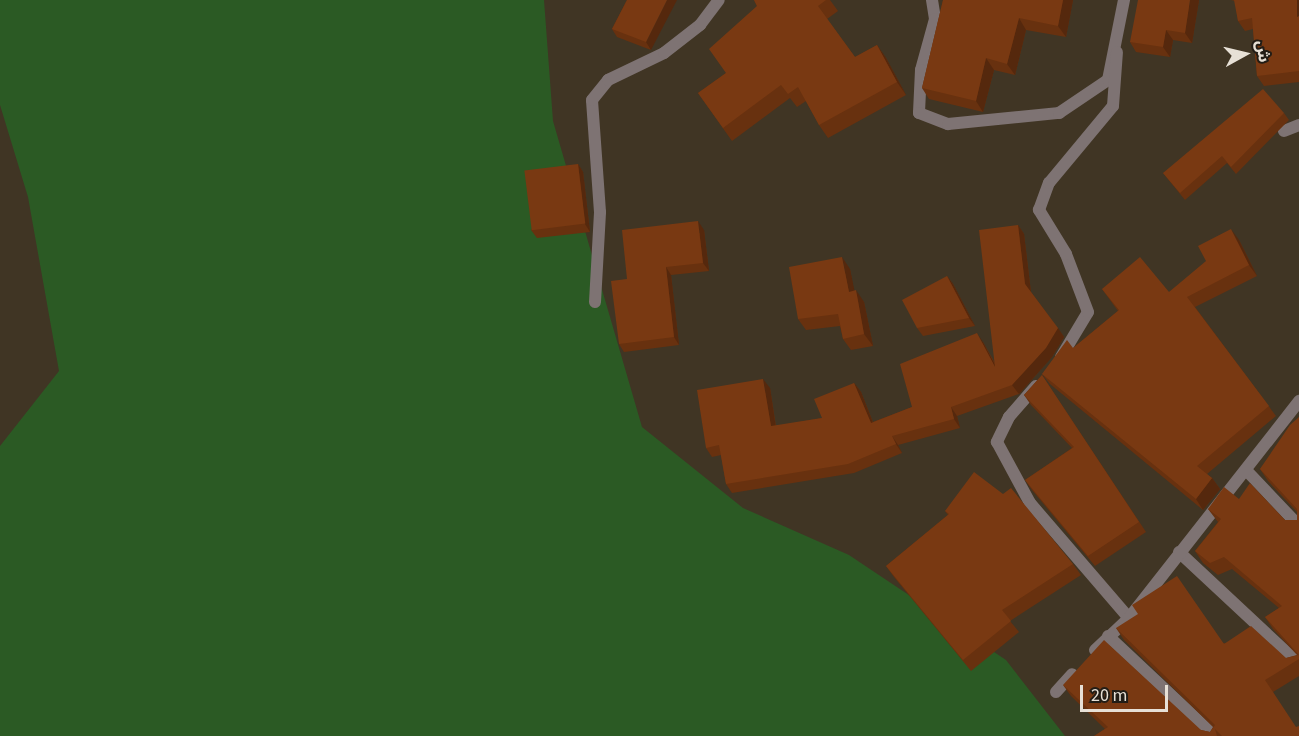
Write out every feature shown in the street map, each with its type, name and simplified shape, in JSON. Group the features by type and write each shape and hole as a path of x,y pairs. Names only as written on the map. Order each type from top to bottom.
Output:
{"street":[{"path":"595,302 600,212 592,100 608,80 664,53 700,25 719,0"},
{"path":"932,0 935,19 921,70 919,113 948,124 1059,113 1108,80 1117,52"},
{"path":"1124,0 1113,106 1049,183 1039,210 1066,254 1088,312 1048,373 1009,417 997,442 1030,503 1129,618"},
{"path":"1284,131 1299,125"},
{"path":"1056,692 1108,636 1129,618 1299,401"},
{"path":"1246,470 1299,526"},
{"path":"1179,552 1299,664"},
{"path":"1108,636 1215,736"}],"green space":[{"path":"0,0 544,0 553,121 642,427 743,508 849,555 1006,660 1065,736 0,736 0,446 59,371 28,197 0,105"}],"building":[{"path":"627,0 667,0 646,42 612,29"},
{"path":"754,0 826,0 818,6 855,57 877,45 897,82 819,125 798,87 788,94 781,85 723,128 698,93 726,73 709,49 757,6"},
{"path":"943,0 1063,0 1058,26 1019,18 1007,64 986,58 976,101 922,88"},
{"path":"1138,0 1190,0 1185,33 1166,30 1163,47 1130,42"},
{"path":"1234,0 1297,0 1299,71 1257,76 1252,18 1238,21"},
{"path":"1263,89 1284,113 1231,167 1222,156 1180,193 1163,173"},
{"path":"578,164 585,224 532,230 524,171"},
{"path":"698,221 703,263 666,267 674,337 619,344 611,281 627,279 622,230"},
{"path":"1018,225 1025,284 1058,328 1046,348 1012,385 951,407 954,419 892,436 896,444 848,464 726,484 719,445 706,448 697,390 763,379 771,426 822,418 814,399 854,383 871,423 912,407 900,364 977,333 995,367 979,230"},
{"path":"1231,229 1249,265 1187,297 1269,406 1197,466 1212,478 1196,499 1042,374 1067,340 1073,348 1119,310 1102,289 1140,257 1169,292 1206,261 1198,246"},
{"path":"842,257 849,292 856,290 864,334 843,339 838,314 798,319 789,267"},
{"path":"947,276 969,318 917,328 902,300"},
{"path":"1042,375 1139,522 1088,556 1025,480 1074,447 1024,395"},
{"path":"1299,417 1299,655 1265,617 1282,606 1224,557 1210,563 1195,551 1221,519 1208,509 1224,487 1239,499 1250,483 1285,520 1297,520 1297,509 1260,469 1290,425"},
{"path":"974,472 1003,494 1011,488 1073,564 1002,610 1011,621 963,660 886,566 949,514 945,511"},
{"path":"1177,576 1224,644 1251,626 1286,658 1299,655 1299,659 1265,680 1296,727 1299,726 1299,736 1222,736 1215,729 1217,736 1094,736 1108,727 1063,685 1104,640 1201,730 1210,732 1215,725 1116,628 1138,614 1132,605"}]}
